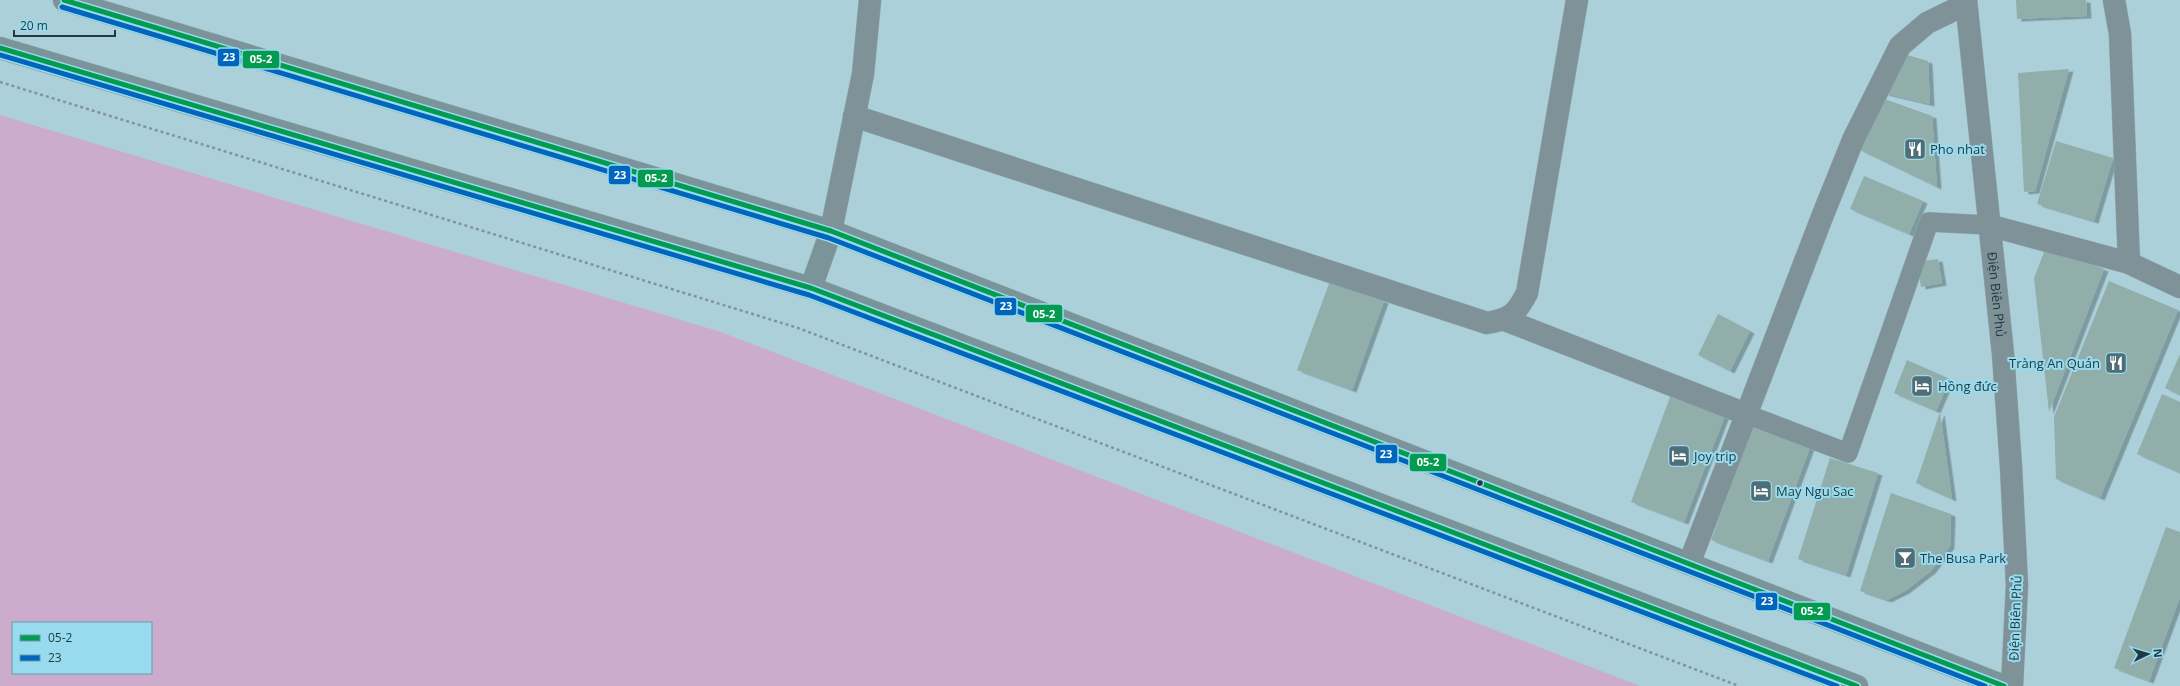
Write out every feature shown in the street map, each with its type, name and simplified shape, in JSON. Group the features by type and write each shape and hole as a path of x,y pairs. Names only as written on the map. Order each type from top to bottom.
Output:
{"main road":[{"path":"64,0 831,231 2004,686"},
{"path":"0,48 811,288 1857,686"},
{"path":"811,288 831,231"}],"street":[{"path":"831,231 863,74 870,0"},
{"path":"854,116 1487,323 1505,320 1518,310 1527,293 1577,0"},
{"path":"2114,0 2120,34 2129,263"},
{"path":"1689,564 1853,140 1900,46 1927,23 1966,2"},
{"name":"Điện Biên Phủ","path":"1966,2 2002,354 2016,561 2017,585 2012,686"},
{"path":"1988,225 2129,263 2180,287"},
{"path":"1505,320 1746,414"}],"lane":[{"path":"1746,414 1848,453 1929,222 1988,225"}],"path":[{"path":"0,82 798,328 1739,686"}],"shaded area":[{"path":"0,115 721,332 1640,686 0,686"}],"building":[{"path":"2016,0 2086,0 2087,16 2017,19"},
{"path":"1904,54 1928,61 1930,104 1884,93"},
{"path":"2069,69 2035,191 2024,192 2018,73"},
{"path":"1882,98 1932,116 1937,187 1860,150"},
{"path":"2056,141 2113,158 2094,221 2037,204"},
{"path":"1864,176 1923,201 1909,234 1850,209"},
{"path":"2046,247 2104,269 2049,412 2034,278"},
{"path":"1938,259 1942,283 1921,287 1917,262"},
{"path":"1330,281 1384,301 1352,390 1297,370"},
{"name":"Tràng An Quán","path":"2109,281 2178,310 2100,498 2056,479 2054,417"},
{"path":"1718,314 1750,331 1730,371 1698,355"},
{"path":"2180,354 2180,395 2165,388"},
{"name":"Hồng đức","path":"1907,360 1950,379 1936,411 1894,393"},
{"name":"Joy trip","path":"1673,389 1727,410 1684,522 1631,502"},
{"path":"2162,394 2180,402 2180,473 2137,454"},
{"path":"1940,412 1952,499 1916,483"},
{"name":"May Ngu Sac","path":"1755,421 1812,442 1768,561 1711,540"},
{"path":"1830,458 1878,473 1846,575 1798,559"},
{"name":"The Busa Park","path":"1891,493 1951,514 1950,546 1931,571 1905,591 1887,600 1860,591"},
{"path":"2166,527 2180,532 2180,597 2149,681 2114,668"}],"transit line":[{"name":"05-2","path":"64,0 831,231 2004,686"},
{"name":"23","path":"62,7 829,238 1985,686"},
{"name":"05-2","path":"0,48 811,288 1857,686"},
{"name":"23","path":"0,55 809,295 1837,686"}],"place":[{"name":"Pho nhat","path":"1915,149"},
{"name":"Tràng An Quán","path":"2116,363"},
{"name":"Hồng đức","path":"1922,386"},
{"name":"Joy trip","path":"1679,456"},
{"name":"May Ngu Sac","path":"1761,491"},
{"name":"The Busa Park","path":"1905,558"}]}
